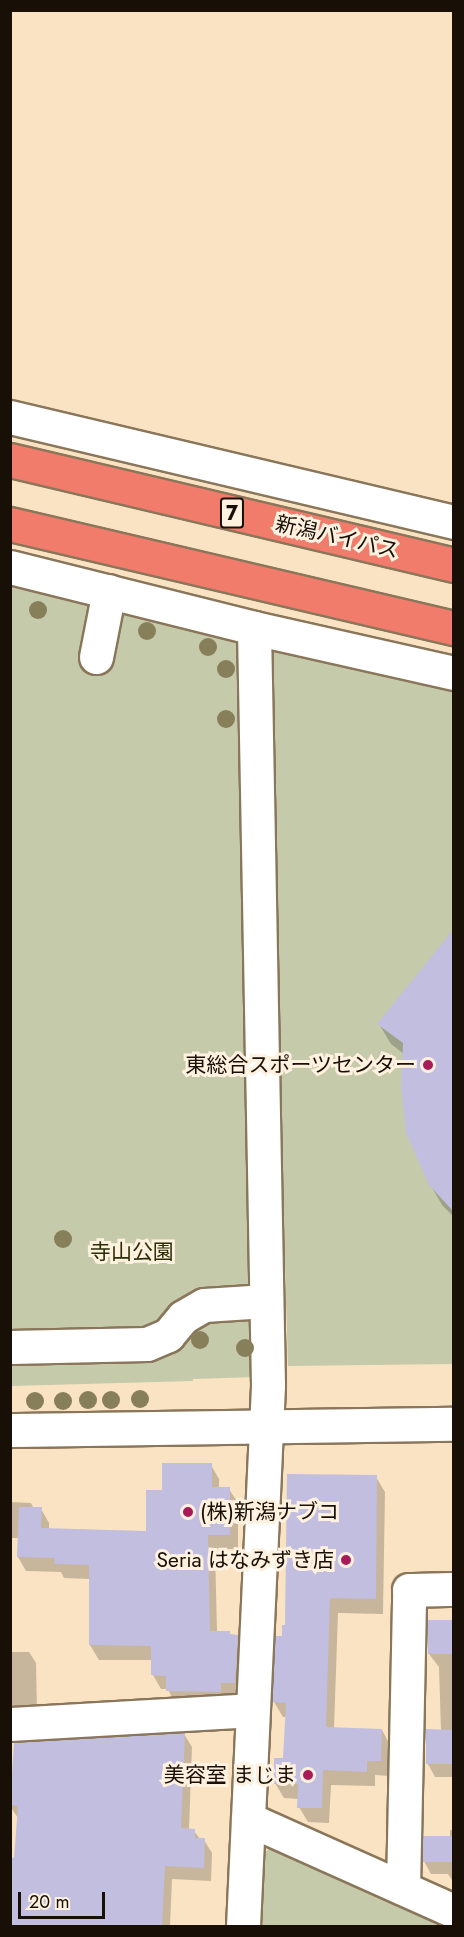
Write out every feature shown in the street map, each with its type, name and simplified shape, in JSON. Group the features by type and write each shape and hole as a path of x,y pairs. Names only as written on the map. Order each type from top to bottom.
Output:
{"highway":[{"name":"新潟バイパス","path":"10,460 453,565"},
{"path":"10,524 453,628"}],"street":[{"path":"10,417 453,522"},
{"path":"10,567 254,628 453,673"},
{"path":"96,657 109,591"},
{"path":"243,1926 264,1427 268,1385 254,628"},
{"path":"10,1347 147,1344 168,1335 183,1317 204,1305 266,1302"},
{"path":"10,1430 453,1424"},
{"path":"403,1888 409,1590 453,1589"},
{"path":"10,1724 251,1710"},
{"path":"248,1819 453,1911"}],"green space":[{"name":"寺山公園","path":"11,581 240,634 257,1377 11,1386"},
{"path":"278,642 453,683 453,1364 288,1366 267,653"},
{"path":"287,1836 453,1926 243,1926 246,1866"}],"building":[{"name":"東総合スポーツセンター","path":"453,930 453,1211 429,1185 406,1133 401,1086 403,1043 377,1024"},
{"path":"162,1463 212,1463 212,1487 230,1487 230,1535 208,1535 210,1631 230,1631 230,1634 238,1635 235,1683 221,1683 221,1692 166,1691 166,1676 151,1675 151,1646 89,1645 89,1565 54,1564 55,1558 17,1557 19,1507 42,1507 41,1528 146,1531 146,1490 162,1490"},
{"path":"287,1474 377,1475 376,1599 330,1598 326,1727 382,1729 381,1761 367,1761 367,1772 323,1770 322,1808 297,1808 298,1784 274,1784 274,1758 283,1758 286,1703 272,1702 275,1636 282,1636 282,1625 285,1625"},
{"path":"428,1620 453,1620 453,1654 428,1654"},
{"path":"426,1729 453,1730 453,1764 426,1764"},
{"path":"185,1733 181,1828 195,1829 195,1838 205,1838 204,1868 165,1866 162,1926 10,1926 10,1857 14,1858 18,1806 10,1805 14,1743"},
{"path":"423,1836 453,1836 453,1862 422,1862"}],"place":[{"name":"東総合スポーツセンター","path":"428,1065"},
{"name":"(株)新潟ナブコ","path":"188,1512"},
{"name":"Seria はなみずき店","path":"346,1560"},
{"name":"美容室 まじま","path":"308,1775"}]}
